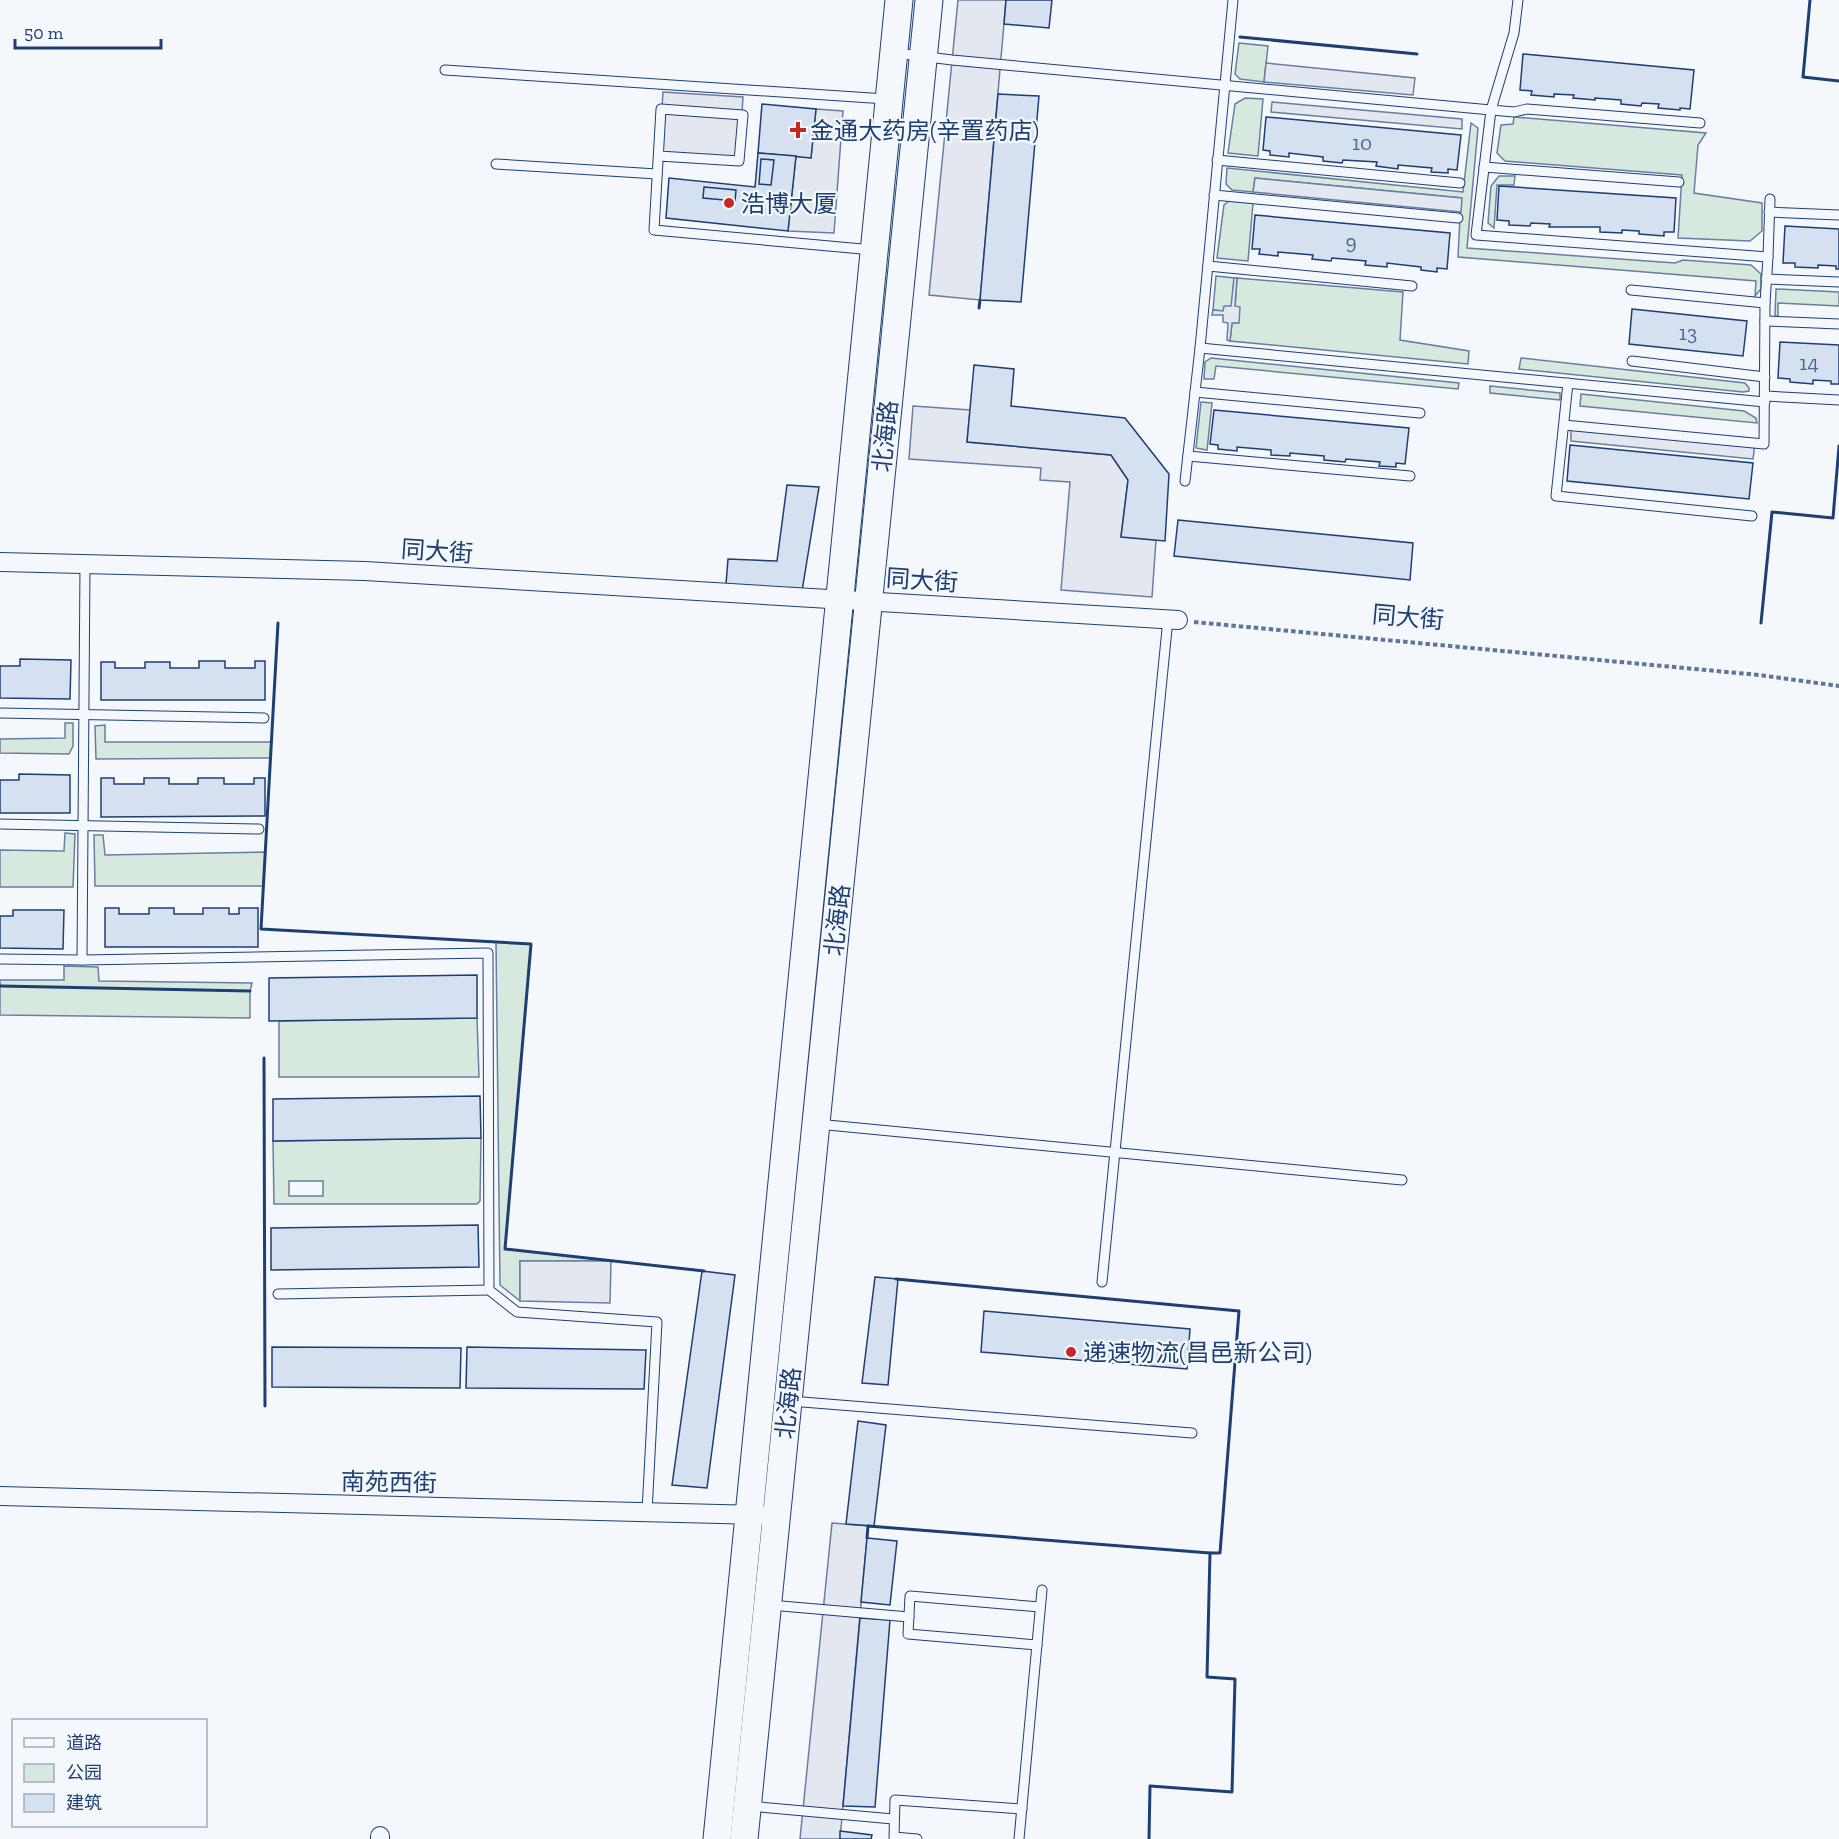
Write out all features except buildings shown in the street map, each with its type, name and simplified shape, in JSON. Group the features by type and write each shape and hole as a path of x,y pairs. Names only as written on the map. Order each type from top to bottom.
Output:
{"main road":[{"name":"北海路","path":"744,1839 788,1401 802,1123 840,600 899,0"},
{"name":"北海路","path":"717,1839 749,1515 869,600 930,0"}],"street":[{"name":"同大街","path":"0,562 365,571 1173,620"},
{"name":"南苑西街","path":"0,1496 776,1516"}],"lane":[{"path":"1185,481 1233,0"},
{"path":"1518,0 1514,33 1491,110 1476,235 1767,256"},
{"path":"894,52 924,57 1491,110 1514,112 1527,109 1700,123"},
{"path":"445,70 889,99"},
{"path":"659,156 739,161 742,115 661,109 654,230 874,250"},
{"path":"1218,160 1460,183"},
{"path":"496,164 657,174"},
{"path":"1484,167 1679,182"},
{"path":"1214,195 1458,218"},
{"path":"1564,425 1764,444 1765,303 1770,199"},
{"path":"1769,212 1839,215"},
{"path":"1208,266 1412,286"},
{"path":"1766,279 1839,282"},
{"path":"1631,290 1765,303"},
{"path":"1765,321 1839,324"},
{"path":"1200,348 1568,383 1765,399 1839,400"},
{"path":"1632,361 1765,376"},
{"path":"1568,383 1556,496 1752,516"},
{"path":"1195,392 1420,413"},
{"path":"1188,456 1410,476"},
{"path":"82,960 85,564"},
{"path":"1102,1282 1173,620"},
{"path":"0,713 264,718"},
{"path":"0,824 259,829"},
{"path":"0,959 82,960 488,953 489,1290"},
{"path":"802,1123 1402,1180"},
{"path":"278,1294 489,1290 518,1312 657,1322 647,1512"},
{"path":"788,1401 1192,1433"},
{"path":"1019,1839 1041,1590"},
{"path":"1036,1645 908,1634 910,1596 1040,1607"},
{"path":"767,1605 909,1617"},
{"path":"917,1839 894,1837 895,1800 1022,1809"},
{"path":"747,1806 893,1819"}],"path":[{"name":"同大街","path":"1173,620 1747,674 1839,686"}],"green space":[{"path":"1239,43 1268,46 1264,82 1240,79 1235,74"},
{"path":"1245,98 1263,99 1258,156 1228,153 1235,104"},
{"path":"1514,117 1706,133 1698,145 1694,193 1762,203 1762,231 1750,241 1678,238 1682,175 1505,161 1497,153 1501,125 1513,124"},
{"path":"1471,123 1478,128 1467,248 1675,263 1683,260 1751,265 1761,274 1761,289 1755,296 1756,281 1458,257 1461,198 1255,178 1253,192 1232,190 1226,184 1227,168 1463,192"},
{"path":"1499,176 1515,176 1514,185 1497,185 1494,228 1488,223 1491,186"},
{"path":"1229,201 1253,203 1248,261 1217,258 1224,205"},
{"path":"1216,276 1234,278 1232,306 1224,311 1213,310"},
{"path":"1237,278 1403,292 1400,340 1469,351 1468,364 1230,341 1232,323 1238,323 1235,307"},
{"path":"1776,289 1839,292 1839,306 1778,303 1778,316 1775,316"},
{"path":"1211,358 1459,383 1458,389 1216,366 1214,379 1204,379 1205,362"},
{"path":"1521,358 1745,383 1749,391 1519,369"},
{"path":"1490,386 1560,393 1560,400 1490,393"},
{"path":"1581,394 1744,411 1756,418 1757,423 1580,406"},
{"path":"1201,402 1212,403 1207,450 1196,448"},
{"path":"65,723 73,723 73,746 69,754 0,753 0,739 65,738"},
{"path":"105,725 105,742 271,742 270,758 96,759 95,726"},
{"path":"65,833 75,834 73,887 0,887 0,850 64,851"},
{"path":"94,835 103,835 105,855 265,852 263,886 95,886"},
{"path":"496,942 531,944 505,1249 611,1261 520,1261 520,1301 500,1285"},
{"path":"64,966 98,967 99,981 252,983 250,1018 0,1015 0,980 64,980"},
{"path":"477,1018 479,1077 279,1077 279,1021"},
{"path":"481,1138 480,1201 477,1204 274,1204 273,1141","holes":["289,1181 323,1181 323,1196 289,1196"]}],"shaded area":[{"path":"958,0 1006,0 980,300 929,295"},
{"path":"1266,63 1415,78 1413,95 1264,82"},
{"path":"663,92 743,97 739,161 659,156"},
{"path":"1272,102 1462,119 1462,129 1271,112"},
{"path":"816,109 843,111 834,233 788,231 796,156 811,158"},
{"path":"1255,178 1462,198 1461,212 1253,192"},
{"path":"1234,278 1237,278 1235,306 1240,307 1239,323 1232,323 1230,341 1227,340 1228,323 1223,322 1223,315 1212,315 1213,310 1223,311 1224,306 1231,306"},
{"path":"913,406 970,410 967,442 1111,455 1128,480 1121,536 1156,540 1152,597 1061,590 1070,482 1040,480 1041,468 909,459"},
{"path":"1571,426 1755,443 1753,459 1571,441"},
{"path":"520,1261 611,1261 610,1303 520,1301"},
{"path":"832,1523 868,1526 840,1839 800,1839"}],"wall":[{"path":"1810,0 1803,77 1839,81"},
{"path":"1240,37 1417,54"},
{"path":"979,308 980,300"},
{"path":"1761,623 1772,512 1833,518 1839,446"},
{"path":"278,623 261,929 531,944 505,1249 704,1271"},
{"path":"0,986 250,991"},
{"path":"264,1058 265,1406"},
{"path":"896,1279 1239,1311 1220,1553 1210,1553"},
{"path":"867,1538 868,1526 1210,1553 1207,1677 1235,1679 1232,1792 1150,1786 1149,1839"}],"place":[{"name":"金通大药房(辛置药店)","path":"798,130"},
{"name":"浩博大厦","path":"729,203"},
{"name":"递速物流(昌邑新公司)","path":"1071,1352"}]}
